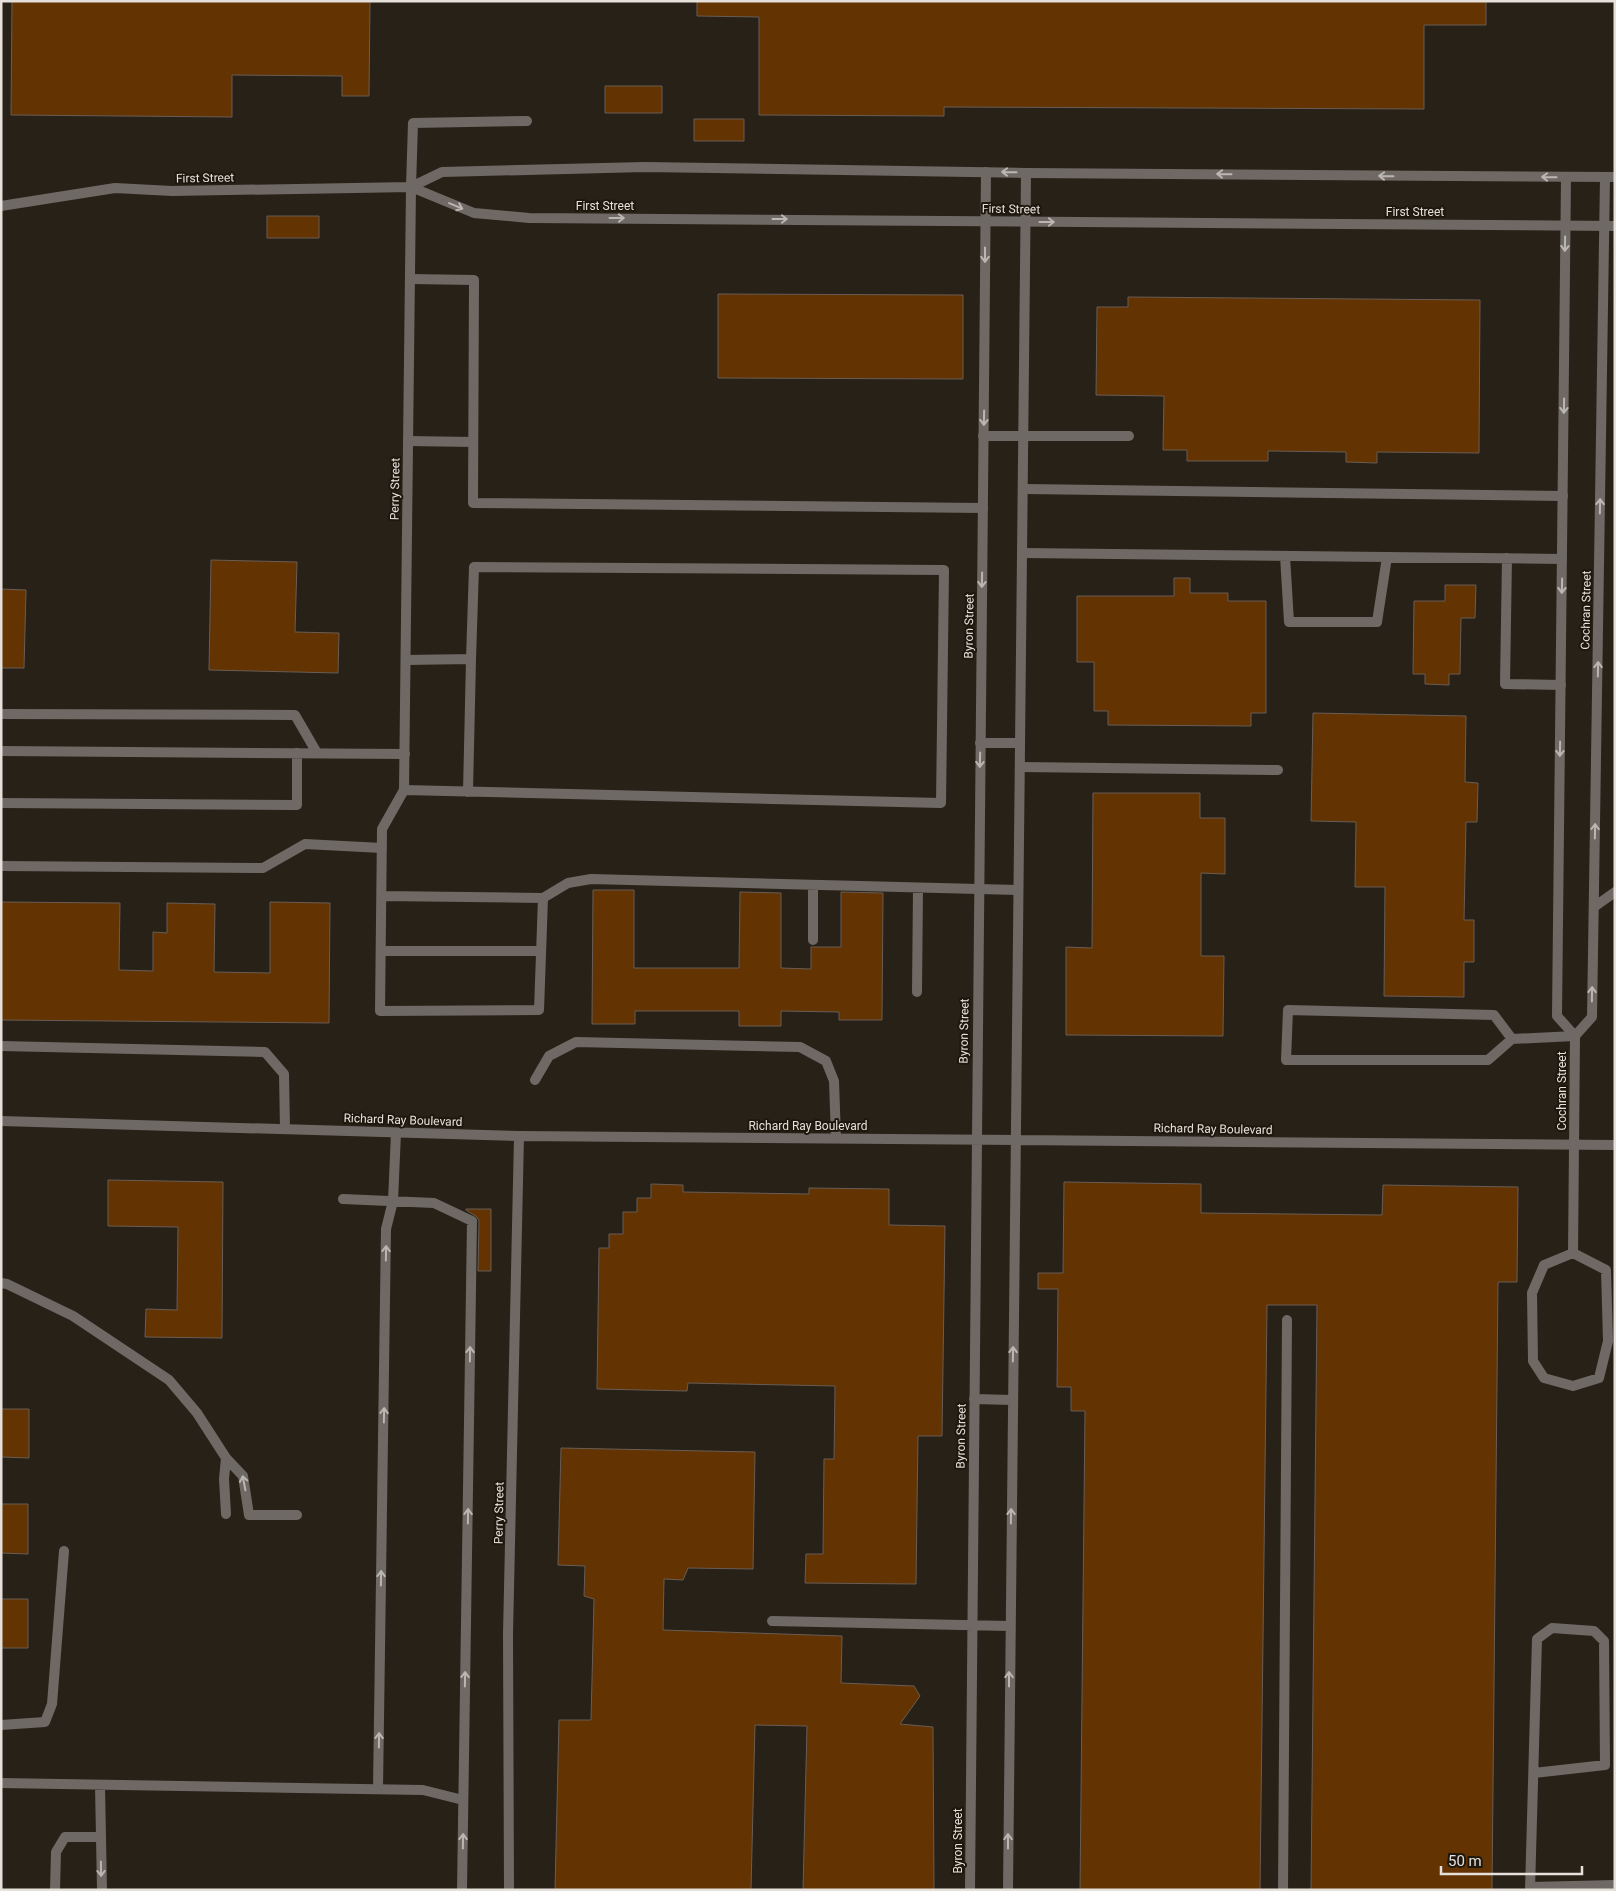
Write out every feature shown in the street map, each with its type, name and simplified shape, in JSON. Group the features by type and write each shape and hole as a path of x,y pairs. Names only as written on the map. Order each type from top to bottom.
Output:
{"street":[{"name":"Perry Street","path":"404,790 413,123 527,121"},
{"name":"First Street","path":"411,187 442,172 645,167 1026,173 1610,177"},
{"name":"Byron Street","path":"970,1890 975,1140 986,172"},
{"path":"1008,1890 1012,1400 1027,222 1026,173"},
{"name":"Cochran Street","path":"1566,177 1557,1016 1575,1036"},
{"name":"Cochran Street","path":"1572,1253 1575,1036 1592,1017 1610,177"},
{"name":"First Street","path":"1,206 116,188 172,190 411,187 474,213 529,218 1610,226"},
{"path":"410,279 474,280 473,503 983,508"},
{"path":"983,436 1130,436"},
{"path":"408,442 473,442"},
{"path":"1024,489 1563,496"},
{"path":"1023,553 1562,559"},
{"path":"1285,556 1289,622 1377,622 1387,557"},
{"path":"1506,558 1505,684 1561,686"},
{"path":"468,792 474,567 944,570 941,803 468,792 404,790 382,829 380,1011 539,1010 543,898"},
{"path":"406,660 472,659"},
{"path":"1,714 295,715 317,753"},
{"path":"980,743 1020,743"},
{"path":"1,751 405,754"},
{"path":"1,803 298,805 297,753"},
{"path":"1020,767 1278,770"},
{"path":"1,866 263,868 305,844 382,848"},
{"path":"382,896 543,898 568,883 592,880 1018,890"},
{"path":"813,885 813,940"},
{"path":"917,992 918,888"},
{"path":"1594,907 1615,892"},
{"path":"381,952 541,952"},
{"path":"1512,1039 1494,1015 1288,1010 1286,1060 1488,1060 1512,1039 1575,1036"},
{"path":"535,1080 549,1056 576,1042 800,1047 826,1061 834,1081 836,1138"},
{"path":"1,1046 265,1052 284,1074 285,1129"},
{"name":"Richard Ray Boulevard","path":"1,1121 519,1136 1615,1145"},
{"path":"378,1789 386,1229 393,1201 396,1132"},
{"name":"Perry Street","path":"509,1890 509,1624 519,1136"},
{"path":"343,1199 434,1203 472,1221 462,1890"},
{"path":"1572,1253 1606,1270 1608,1341 1599,1378 1572,1386 1544,1378 1533,1361 1532,1293 1544,1265 1572,1253"},
{"path":"1,1283 7,1284 73,1316 169,1380 197,1413 226,1458 243,1476 249,1514 297,1514"},
{"path":"1283,1890 1287,1320"},
{"path":"974,1399 1012,1400"},
{"path":"226,1458 224,1479 226,1514"},
{"path":"1,1725 45,1722 52,1704 64,1551"},
{"path":"772,1621 1010,1626"},
{"path":"1534,1773 1605,1766 1604,1641 1594,1631 1552,1628 1537,1639 1530,1888 1615,1885"},
{"path":"1,1783 422,1790 464,1800"},
{"path":"100,1785 102,1890"},
{"path":"55,1890 56,1852 65,1837 101,1837"}],"building":[{"path":"12,1 370,1 369,96 342,96 342,76 232,75 232,117 11,115"},
{"path":"697,1 1486,1 1486,25 1424,25 1424,109 944,107 944,116 759,115 759,17 697,16"},
{"path":"605,86 662,86 662,113 605,113"},
{"path":"694,119 744,119 744,141 694,141"},
{"path":"267,216 319,216 319,238 267,238"},
{"path":"718,294 963,295 963,379 718,378"},
{"path":"1128,297 1480,300 1479,453 1377,452 1377,463 1346,462 1346,452 1268,451 1268,461 1187,461 1187,450 1163,450 1164,396 1096,395 1097,307 1128,307"},
{"path":"211,560 297,562 295,632 339,633 338,673 209,670"},
{"path":"1174,578 1190,578 1190,593 1228,593 1228,601 1266,601 1266,713 1251,713 1251,726 1108,725 1108,711 1094,711 1094,662 1077,662 1077,596 1174,596"},
{"path":"1445,585 1476,585 1475,618 1461,618 1460,674 1449,674 1449,685 1425,684 1425,674 1413,674 1414,601 1445,601"},
{"path":"1,589 26,590 24,668 1,668"},
{"path":"1313,713 1466,716 1465,782 1478,783 1477,822 1466,822 1464,920 1474,920 1474,962 1464,962 1464,997 1384,996 1385,887 1355,887 1356,822 1311,821"},
{"path":"1093,793 1200,793 1200,818 1225,818 1225,874 1201,873 1201,956 1224,956 1223,1036 1066,1035 1066,947 1092,948"},
{"path":"593,890 634,890 634,968 739,968 740,892 781,893 781,968 811,969 811,947 841,947 841,892 883,893 882,1020 839,1020 839,1012 781,1011 781,1026 739,1026 739,1011 635,1011 635,1024 592,1024"},
{"path":"1,902 120,903 119,970 153,971 153,932 167,933 167,903 215,904 214,972 270,973 270,902 330,903 329,1023 1,1020"},
{"path":"108,1180 223,1182 222,1338 145,1337 146,1309 177,1310 178,1227 108,1226"},
{"path":"1064,1182 1201,1184 1201,1213 1382,1215 1383,1185 1518,1187 1517,1282 1498,1282 1492,1890 1311,1890 1317,1305 1267,1305 1260,1890 1080,1890 1085,1411 1071,1411 1071,1387 1057,1387 1058,1289 1038,1289 1038,1273 1063,1273"},
{"path":"651,1184 683,1185 683,1192 809,1194 809,1188 889,1189 889,1225 945,1226 942,1436 918,1436 916,1584 805,1583 806,1554 823,1554 824,1459 834,1459 835,1386 688,1383 687,1391 597,1389 599,1248 609,1248 609,1234 623,1234 623,1212 637,1212 637,1198 651,1198"},
{"path":"466,1209 491,1209 491,1271 478,1271 479,1221 477,1217"},
{"path":"1,1409 29,1409 29,1458 1,1457"},
{"path":"561,1448 755,1452 753,1569 688,1568 683,1580 664,1579 663,1630 842,1636 841,1683 914,1686 920,1696 900,1724 933,1727 934,1890 803,1890 807,1726 755,1725 751,1890 555,1890 559,1720 591,1720 594,1599 584,1596 585,1566 558,1565"},
{"path":"1,1504 28,1504 28,1554 1,1553"},
{"path":"1,1599 28,1599 28,1648 1,1648"}]}
